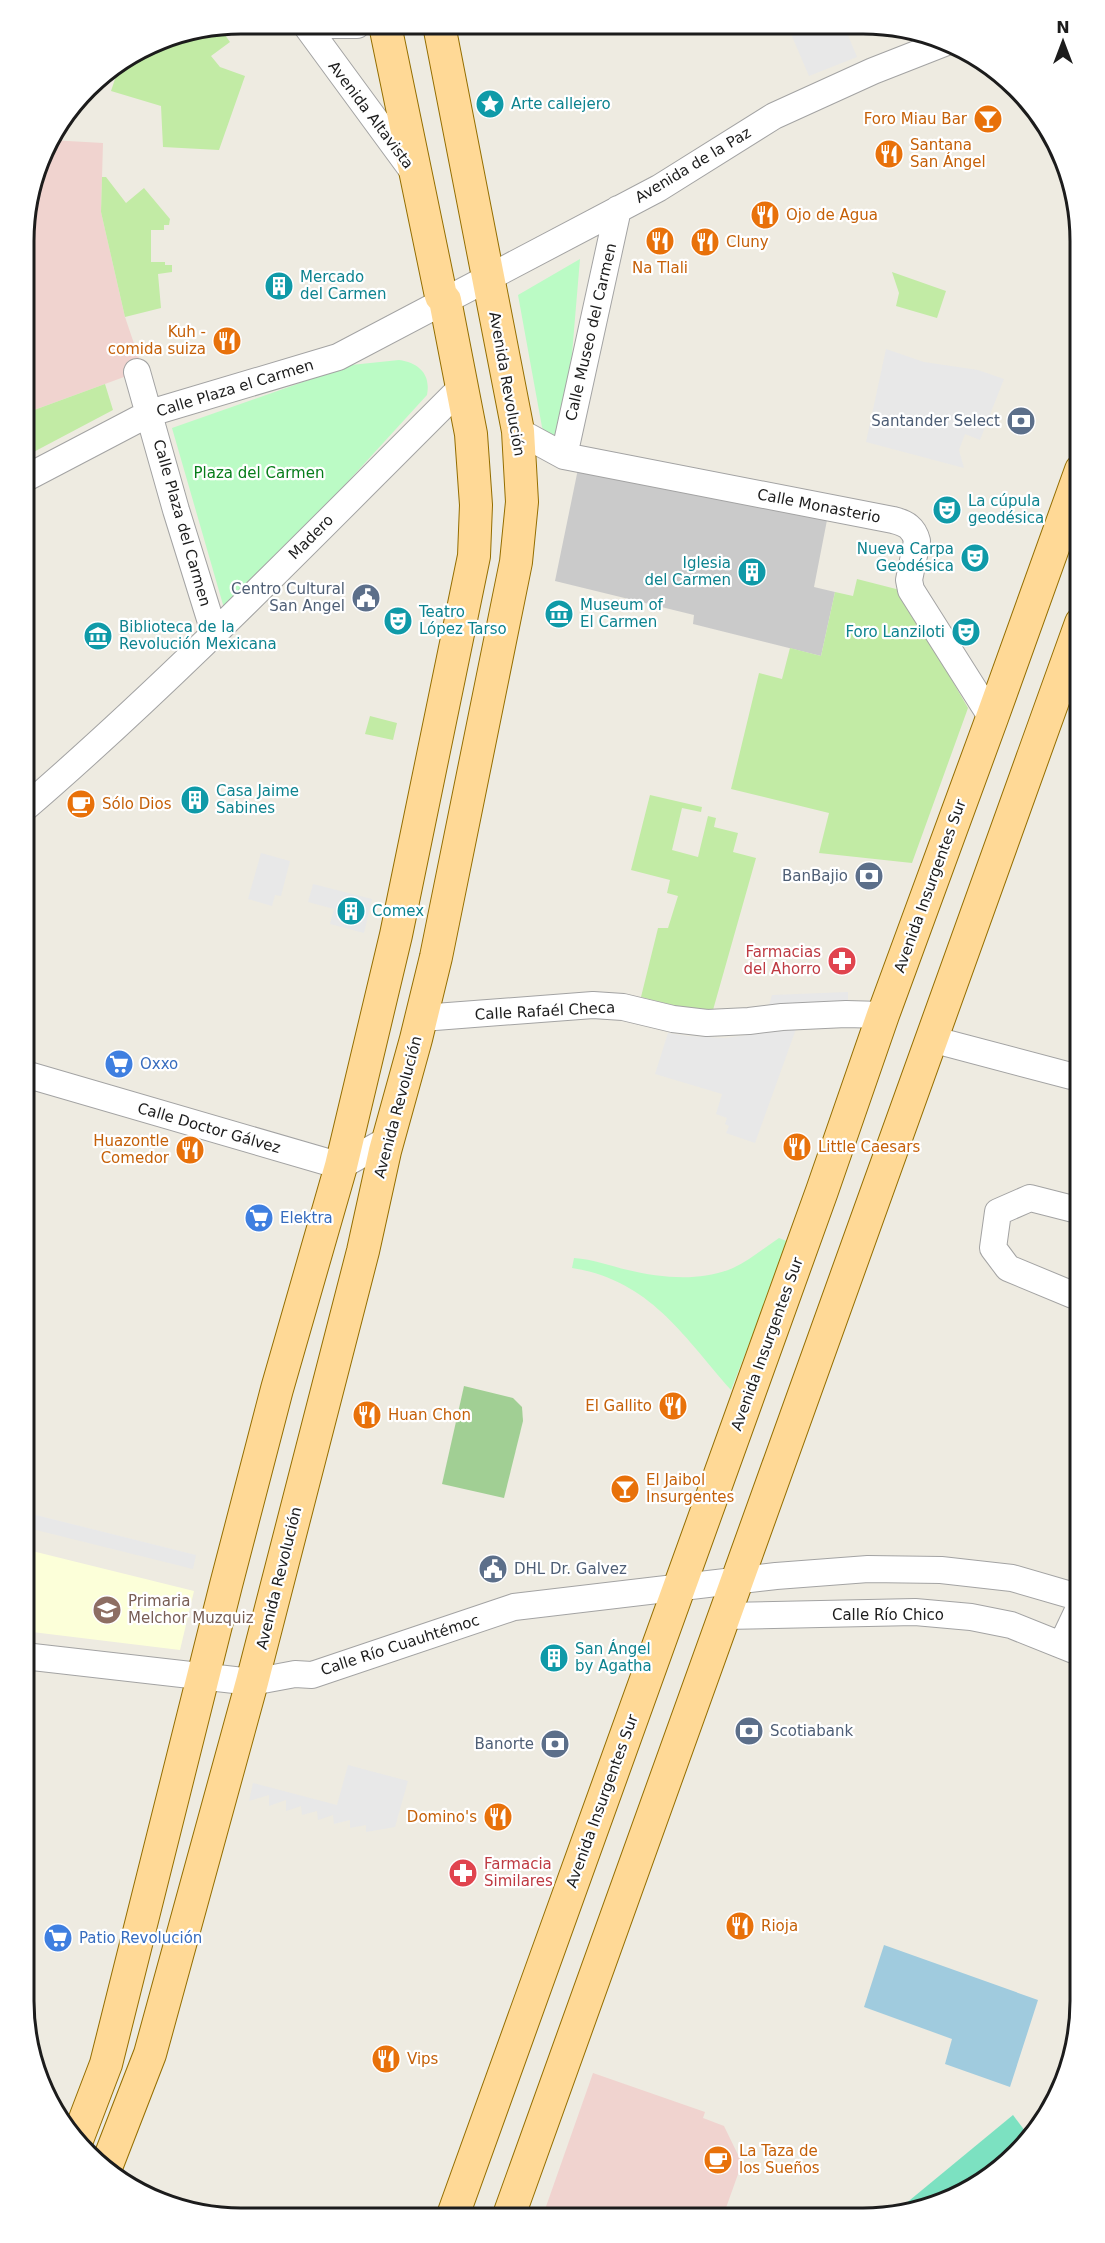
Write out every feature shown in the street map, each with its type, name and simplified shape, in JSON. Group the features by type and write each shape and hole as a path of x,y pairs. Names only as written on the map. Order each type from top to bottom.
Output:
{"main road":[{"path":"80,2131 106,2064 277,1389 341,1166 396,935 474,556 476,504 471,434 446,300 441,296 387,34"},
{"name":"Avenida Revolución","path":"109,2160 150,2054 252,1682 363,1251 389,1139 422,1018 516,562 522,502 518,431 440,34"},
{"name":"Avenida Insurgentes Sur","path":"456,2208 1070,501"},
{"path":"512,2208 1070,654"}],"street":[{"name":"Avenida Altavista","path":"312,34 417,176"},
{"name":"Avenida de la Paz","path":"446,300 659,188 774,116 873,71 934,47"},
{"name":"Calle Museo del Carmen","path":"564,456 618,209"},
{"name":"Calle Plaza el Carmen","path":"35,473 150,413 338,357 446,300"},
{"name":"Calle Plaza del Carmen","path":"137,372 214,632"},
{"name":"Madero","path":"35,799 68,771 214,632 462,387"},
{"name":"Calle Monasterio","path":"518,431 564,456 893,520 908,525 916,541 909,580 911,590 992,718"},
{"name":"Calle Rafaél Checa","path":"422,1018 593,1005 623,1007 674,1019 707,1023 835,1015 883,1015"},
{"path":"931,1039 1070,1076"},
{"name":"Calle Doctor Gálvez","path":"35,1077 341,1166"},
{"path":"341,1166 389,1139"},
{"path":"1070,1208 1030,1198 998,1212 993,1248 1008,1268 1070,1294"},
{"path":"739,1580 868,1569 941,1570 1012,1578 1070,1599"},
{"name":"Calle Río Cuauhtémoc","path":"34,1657 252,1682 295,1674 312,1675 514,1607 739,1580"},
{"name":"Calle Río Chico","path":"725,1616 915,1612 970,1617 1011,1625 1069,1645"}],"shaded area":[{"path":"791,34 847,34 857,57 809,76"},
{"path":"61,141 103,143 101,212 125,317 143,370 35,410 36,215 50,162"},
{"path":"886,349 924,362 978,370 1004,379 980,440 965,434 959,450 964,468 866,442"},
{"path":"578,469 828,515 814,587 835,592 821,656 693,624 694,615 555,581"},
{"path":"261,853 290,861 281,896 275,895 272,906 248,899"},
{"name":"Comex","path":"313,884 372,899 364,933 330,924 334,909 308,902"},
{"path":"848,992 848,1005 768,1009 772,995"},
{"path":"796,1029 755,1143 726,1133 729,1126 725,1124 727,1118 716,1114 722,1094 655,1074 668,1033 724,1038"},
{"path":"34,1515 196,1555 193,1569 34,1530"},
{"name":"Primaria Melchor Muzquiz","path":"34,1552 194,1591 180,1650 34,1632"},
{"path":"348,1765 408,1781 395,1827 366,1832 366,1825 350,1828 350,1820 334,1824 333,1815 318,1820 317,1811 302,1815 301,1806 286,1811 286,1800 269,1806 269,1795 249,1801 253,1783 337,1805"},
{"path":"593,2073 705,2112 703,2118 724,2126 742,2163 726,2208 546,2208"}],"green space":[{"path":"225,35 230,42 211,56 220,67 245,76 219,150 163,147 161,106 111,91 115,78 138,62 175,45"},
{"path":"102,177 106,177 126,203 144,188 170,219 169,225 164,225 164,230 151,230 151,262 165,262 165,265 172,265 172,272 158,274 161,308 125,317 101,212"},
{"path":"580,259 566,425 556,437 545,432 542,427 518,295"},
{"path":"892,272 946,291 937,318 896,306 899,293"},
{"name":"Plaza del Carmen","path":"399,360 412,364 422,371 427,381 427,395 226,615 172,428 351,365"},
{"path":"105,384 113,410 35,451 35,410"},
{"path":"857,579 900,590 968,708 912,863 819,853 829,813 731,789 759,673 782,679 790,648 821,656 835,592 853,596"},
{"path":"370,716 397,723 393,740 365,734"},
{"path":"650,795 702,807 701,812 682,808 672,850 698,857 708,816 716,818 714,827 738,833 733,852 756,858 713,1010 676,1006 641,997 658,928 668,928 678,896 667,893 670,880 631,870"},
{"path":"779,1238 789,1242 731,1390 681,1331 644,1298 623,1285 599,1275 572,1268 574,1258 654,1275 694,1277 733,1268"},
{"path":"464,1386 513,1398 522,1407 523,1421 504,1498 442,1484"},
{"path":"1013,2115 1025,2131 1010,2148 978,2174 930,2198 906,2204"}],"water":[{"path":"884,1945 1038,2000 1010,2087 945,2064 952,2039 864,2007"}],"place":[{"name":"Arte callejero","path":"490,104"},
{"name":"Foro Miau Bar","path":"988,119"},
{"name":"Santana San Ángel","path":"889,154"},
{"name":"Ojo de Agua","path":"765,215"},
{"name":"Na Tlali","path":"660,241"},
{"name":"Cluny","path":"705,242"},
{"name":"Mercado del Carmen","path":"279,286"},
{"name":"Kuh - comida suiza","path":"227,341"},
{"name":"Santander Select","path":"1021,421"},
{"name":"La cúpula geodésica","path":"947,510"},
{"name":"Nueva Carpa Geodésica","path":"975,558"},
{"name":"Iglesia del Carmen","path":"752,572"},
{"name":"Centro Cultural San Angel","path":"366,598"},
{"name":"Museum of El Carmen","path":"559,614"},
{"name":"Teatro López Tarso","path":"398,621"},
{"name":"Foro Lanziloti","path":"966,632"},
{"name":"Biblioteca de la Revolución Mexicana","path":"98,636"},
{"name":"Casa Jaime Sabines","path":"195,800"},
{"name":"Sólo Dios","path":"81,804"},
{"name":"BanBajio","path":"869,876"},
{"name":"Comex","path":"351,911"},
{"name":"Farmacias del Ahorro","path":"842,961"},
{"name":"Oxxo","path":"119,1064"},
{"name":"Little Caesars","path":"797,1147"},
{"name":"Huazontle Comedor","path":"190,1150"},
{"name":"Elektra","path":"259,1218"},
{"name":"El Gallito","path":"673,1406"},
{"name":"Huan Chon","path":"367,1415"},
{"name":"El Jaibol Insurgentes","path":"625,1489"},
{"name":"DHL Dr. Galvez","path":"493,1569"},
{"name":"Primaria Melchor Muzquiz","path":"107,1610"},
{"name":"San Ángel by Agatha","path":"554,1658"},
{"name":"Scotiabank","path":"749,1731"},
{"name":"Banorte","path":"555,1744"},
{"name":"Domino's","path":"498,1817"},
{"name":"Farmacia Similares","path":"463,1873"},
{"name":"Rioja","path":"740,1926"},
{"name":"Patio Revolución","path":"58,1938"},
{"name":"Vips","path":"386,2059"},
{"name":"La Taza de los Sueños","path":"718,2160"}]}
